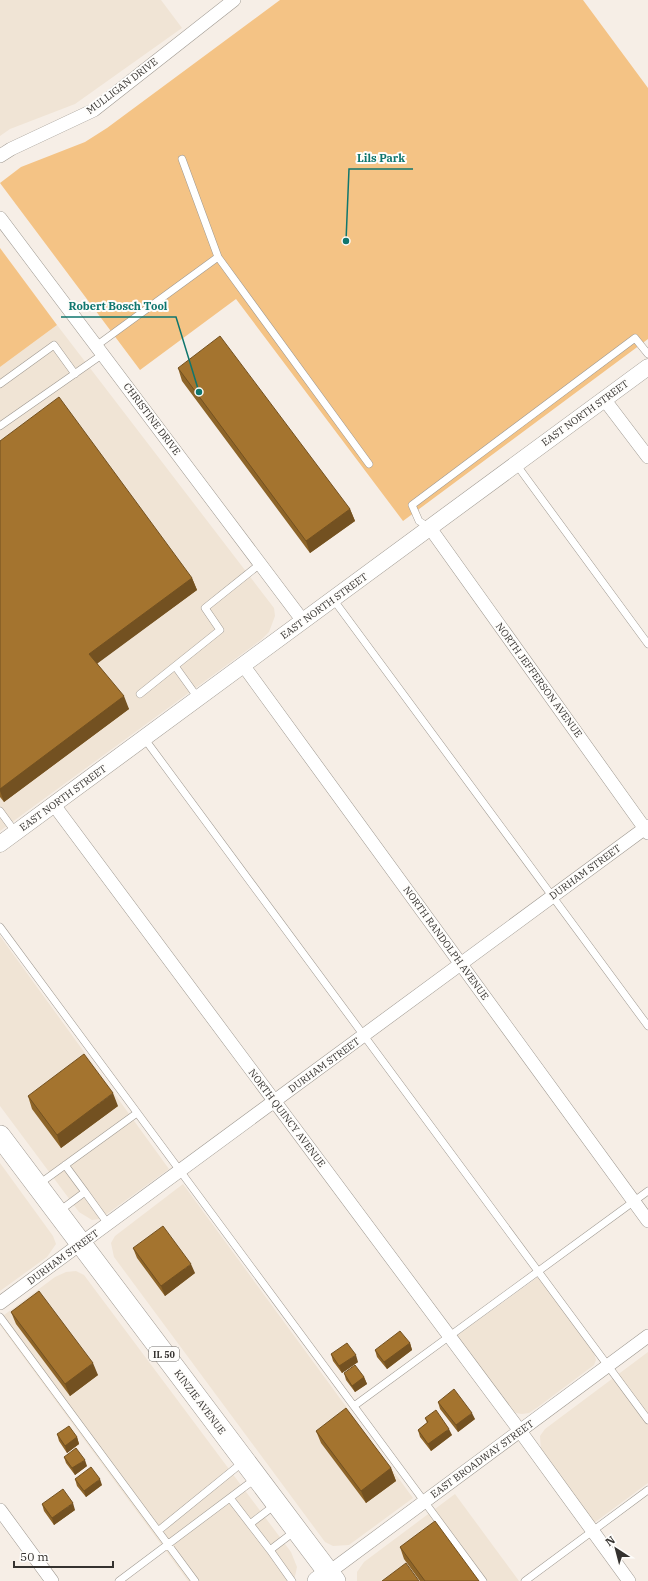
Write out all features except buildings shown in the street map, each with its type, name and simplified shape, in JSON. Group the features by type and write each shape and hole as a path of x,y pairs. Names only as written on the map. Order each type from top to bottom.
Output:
{"main road":[{"name":"KINZIE AVENUE","path":"0,1136 277,1504 327,1578"}],"street":[{"name":"MULLIGAN DRIVE","path":"0,156 11,148 94,110 234,0"},
{"name":"CHRISTINE DRIVE","path":"0,218 303,621"},
{"name":"EAST NORTH STREET","path":"0,844 648,367"},
{"path":"604,399 648,457"},
{"name":"NORTH JEFFERSON AVENUE","path":"430,528 647,829"},
{"name":"NORTH RANDOLPH AVENUE","path":"243,665 648,1221"},
{"name":"NORTH QUINCY AVENUE","path":"54,805 520,1431 629,1581"},
{"name":"DURHAM STREET","path":"0,1304 552,896 647,829"},
{"name":"EAST BROADWAY STREET","path":"327,1578 424,1501 648,1336"},
{"path":"0,1510 52,1581"}],"lane":[{"path":"182,159 218,256 369,464"},
{"path":"0,426 76,374 100,350 218,256"},
{"path":"430,528 419,521 412,505 635,338 648,354"},
{"path":"0,384 54,345 76,374"},
{"path":"516,464 648,644"},
{"path":"140,694 220,630 205,608 260,564"},
{"path":"333,599 648,1026"},
{"path":"175,666 198,698"},
{"path":"144,738 648,1420"},
{"path":"0,811 16,833"},
{"path":"0,927 483,1581"},
{"path":"37,1186 137,1112"},
{"path":"65,1165 108,1224"},
{"path":"354,1406 648,1191"},
{"path":"57,1212 84,1192"},
{"path":"0,1317 195,1581"},
{"path":"158,1531 244,1461"},
{"path":"120,1581 257,1478"},
{"path":"525,1581 648,1490"},
{"path":"230,1498 292,1581"},
{"path":"250,1524 277,1504"},
{"path":"270,1550 296,1530"}],"shaded area":[{"path":"0,0 161,0 182,28 75,104 10,129 0,136"},
{"path":"280,0 583,0 648,88 648,339 403,521 236,299 140,370 0,183 21,167 85,142 107,128"},
{"path":"0,248 57,325 0,367"},
{"path":"57,325 274,608 275,616 269,632 261,640 0,831 0,367"},
{"path":"0,936 169,1169 100,1219 92,1220 79,1212 0,1106"},
{"path":"0,1163 53,1236 56,1244 47,1257 0,1291"},
{"path":"183,1184 413,1498 349,1545 333,1546 325,1542 114,1257 111,1243 115,1236"},
{"path":"76,1271 84,1275 291,1552 297,1567 294,1581 188,1581 0,1325 0,1318 55,1277 66,1272"},
{"path":"538,1277 594,1353 596,1360 594,1365 538,1407 529,1413 522,1414 516,1413 510,1409 456,1336"},
{"path":"648,1352 648,1483 594,1523 541,1450 540,1436 545,1429"},
{"path":"455,1494 519,1581 357,1581 357,1572 364,1562"}],"place":[{"name":"Lils Park","path":"346,241"},
{"name":"Robert Bosch Tool","path":"199,392"}]}
